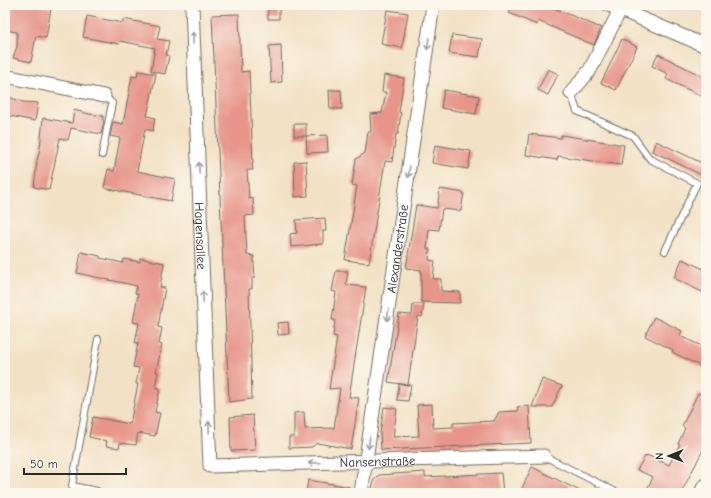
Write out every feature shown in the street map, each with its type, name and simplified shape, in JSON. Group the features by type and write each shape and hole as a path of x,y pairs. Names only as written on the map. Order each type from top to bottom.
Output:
{"main road":[{"path":"704,493 706,488"}],"street":[{"name":"Hagensallee","path":"192,5 210,466"},
{"name":"Alexanderstraße","path":"362,493 433,5"},
{"path":"571,94 590,70 614,7 706,46"},
{"path":"5,76 104,96"},
{"name":"Nansenstraße","path":"210,466 544,456"}],"lane":[{"path":"571,94 577,111 633,136 650,159 697,183 665,251"},
{"path":"102,155 112,103 104,96"},
{"path":"98,339 72,486 97,491 99,493"},
{"path":"544,456 618,493"}],"building":[{"path":"5,5 38,5 51,8 46,38 36,36 31,62 13,58 17,46 17,32 5,30"},
{"path":"512,5 547,5 601,28 594,45 538,21 537,25 509,13"},
{"path":"268,7 279,7 279,19 268,19"},
{"path":"387,10 408,13 402,48 381,44"},
{"path":"239,14 241,72 249,71 253,163 253,170 247,170 249,199 253,198 254,215 245,216 247,255 254,256 255,278 252,278 252,289 249,289 252,399 229,402 212,15"},
{"path":"87,16 123,23 123,19 160,26 157,39 169,41 166,55 169,56 165,74 151,71 155,48 120,41 119,44 83,37"},
{"path":"452,35 482,39 479,57 449,53"},
{"path":"622,39 637,47 616,90 601,83"},
{"path":"281,45 282,82 271,83 269,46"},
{"path":"658,54 706,78 706,98 666,79 668,74 652,66"},
{"path":"548,69 558,74 548,95 538,90"},
{"path":"138,71 156,74 147,116 155,118 153,131 145,129 137,171 175,179 171,201 104,188 108,169 114,171 120,138 110,136 113,122 123,124 132,76 137,77"},
{"path":"384,75 404,78 399,112 401,113 398,134 396,134 392,162 385,161 369,263 345,260 357,186 352,185 356,159 365,153 368,132 371,132 370,114 382,113 386,92 382,92"},
{"path":"329,90 341,90 342,109 330,109"},
{"path":"444,90 479,96 476,114 441,108"},
{"path":"9,97 23,102 38,103 35,121 5,115"},
{"path":"74,110 103,116 104,121 101,134 71,128 68,140 60,138 49,190 34,187 43,118 72,123"},
{"path":"294,124 306,124 306,136 294,136"},
{"path":"529,134 561,138 561,135 624,145 621,165 558,156 557,160 526,155"},
{"path":"327,135 328,152 307,153 306,136"},
{"path":"656,141 706,165 706,177 652,151"},
{"path":"435,145 471,151 468,169 432,163"},
{"path":"306,161 308,196 295,197 294,162"},
{"path":"440,189 464,193 461,211 442,209 439,230 429,229 427,249 430,249 429,260 435,261 433,279 441,279 441,291 460,292 460,303 421,302 421,270 406,268 416,205 437,208"},
{"path":"325,218 326,231 323,231 323,244 291,247 290,234 297,233 296,220"},
{"path":"81,252 123,263 124,259 140,262 140,258 164,263 160,287 165,288 158,327 162,328 159,344 162,345 156,372 158,372 155,387 160,388 155,412 160,413 155,436 138,433 136,445 120,443 119,448 106,446 107,441 89,437 93,417 130,424 138,384 136,384 139,368 133,367 138,343 135,343 139,323 133,322 138,294 135,293 137,286 77,273"},
{"path":"682,259 706,270 706,294 674,278"},
{"path":"336,271 348,271 346,285 366,287 349,397 359,398 351,449 317,443 312,447 289,448 289,437 294,437 294,413 304,412 305,429 334,428 340,388 329,389 337,337 333,336 335,320 332,320 336,292 332,291"},
{"path":"413,304 424,304 422,317 418,316 408,385 388,382 399,314 412,315"},
{"path":"654,317 682,331 680,336 706,348 706,369 672,352 673,350 645,336"},
{"path":"288,322 289,334 278,335 277,323"},
{"path":"542,379 562,386 552,407 532,407"},
{"path":"399,384 411,385 408,401 397,400"},
{"path":"698,393 706,397 706,444 681,493 655,493 647,489 653,477 637,470 647,455 669,465 680,444 678,444 685,428 682,426"},
{"path":"432,404 433,428 453,427 453,423 494,421 499,412 518,411 517,407 529,406 531,443 381,450 380,433 384,407 397,409 393,437 419,436 417,405"},
{"path":"253,415 255,450 231,451 230,417"},
{"path":"532,467 584,493 528,493 521,490"},
{"path":"425,472 425,477 501,473 503,493 371,493 374,480 379,475"},
{"path":"308,480 350,487 349,493 306,493"}]}
